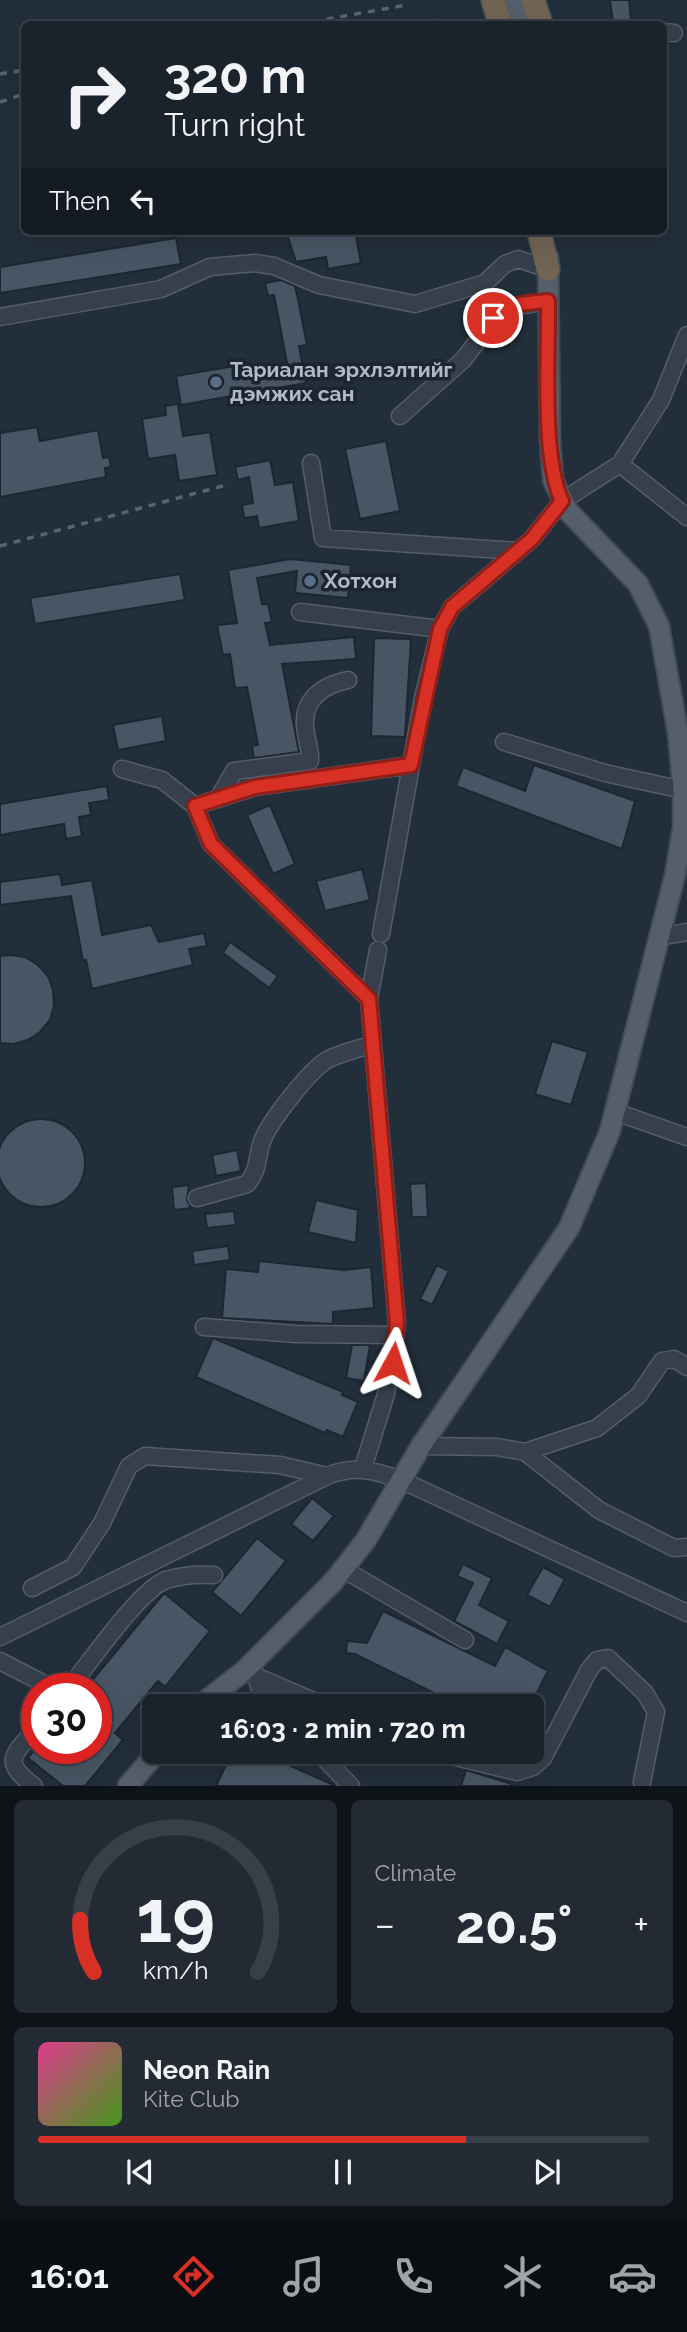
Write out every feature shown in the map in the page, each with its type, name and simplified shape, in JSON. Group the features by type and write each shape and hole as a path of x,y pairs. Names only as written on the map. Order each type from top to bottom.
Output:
{"highway":[{"path":"493,0 499,21"},
{"path":"533,0 540,21"},
{"path":"540,235 548,269"},
{"path":"548,269 553,235"}],"main road":[{"path":"515,0 521,21"},
{"path":"218,1694 250,1674 343,1569 384,1514 421,1447 558,1248 592,1180 616,1112 681,844 683,790 678,733 665,649 651,604 631,575 574,519 562,501 554,480 551,454 547,235"},
{"path":"128,1786 147,1764"}],"street":[{"path":"0,317 161,289 210,267 255,263 274,266 319,285 415,304 485,283 505,264 518,259 548,269"},
{"path":"400,416 463,360 502,309 548,301"},
{"path":"363,1468 386,1394 396,1335 369,999 411,765 440,629 452,607 518,551 562,501 620,464 661,400 687,335"},
{"path":"311,463 323,538 518,551"},
{"path":"620,464 687,517"},
{"path":"300,612 440,629"},
{"path":"218,799 234,771 310,761 305,717 311,698 328,684 348,680"},
{"path":"504,742 605,773 683,790"},
{"path":"195,806 255,787 411,765"},
{"path":"122,769 162,780 195,806 211,844 369,999"},
{"path":"658,937 687,932"},
{"path":"197,1198 247,1184 259,1165 262,1142 274,1117 326,1060 373,1044"},
{"path":"616,1112 687,1137"},
{"path":"204,1327 296,1334 396,1335"},
{"path":"421,1447 496,1447 525,1452 597,1429 638,1396 662,1361 674,1359 687,1367"},
{"path":"525,1452 599,1510 674,1548 687,1547"},
{"path":"33,1588 73,1567 102,1523 129,1466 145,1456 280,1465 327,1476"},
{"path":"0,1637 327,1476 363,1468 401,1480 687,1613"},
{"path":"343,1569 465,1640"},
{"path":"81,1673 147,1593 164,1581 193,1574 214,1575"},
{"path":"544,1756 589,1670 597,1660 608,1658 645,1693 656,1712 642,1782"},
{"path":"0,1661 23,1673"},
{"path":"250,1674 264,1694"},
{"path":"250,1674 296,1694"},
{"path":"21,1746 12,1757 12,1764 16,1772 34,1786"},
{"path":"330,1764 351,1786"},
{"path":"484,1764 517,1772 536,1764"}],"building":[{"path":"610,0 629,0 631,20 613,21"},
{"path":"287,235 356,235 361,263 328,269 326,257 296,262"},
{"path":"176,238 181,264 0,293 0,267"},
{"path":"281,280 295,286 307,345 299,346 306,383 181,405 176,376 246,364 247,370 287,363 274,295 268,296 265,283"},
{"path":"178,404 183,436 210,432 217,475 179,481 175,455 148,459 142,419 166,415 165,406"},
{"path":"37,427 40,441 98,430 103,458 109,457 111,467 105,468 106,477 0,497 0,433"},
{"path":"386,441 400,511 360,519 345,449"},
{"path":"270,460 275,485 293,482 299,521 259,528 257,516 244,518 242,505 253,503 249,477 238,480 235,467"},
{"path":"290,559 351,565 348,598 295,593 297,571 257,578 262,604 268,604 272,622 265,623 270,645 354,637 356,659 282,664 299,752 254,758 252,746 258,745 247,687 235,688 230,654 223,655 217,625 237,623 228,570"},
{"path":"180,574 185,600 35,624 30,598"},
{"path":"374,638 411,639 405,737 371,736"},
{"path":"162,716 166,741 118,750 113,725"},
{"path":"534,765 635,801 622,849 456,786 463,767 525,791"},
{"path":"107,786 109,800 89,803 91,815 79,817 82,836 66,839 64,824 0,835 0,804"},
{"path":"270,805 295,864 273,874 247,815"},
{"path":"362,869 370,900 325,911 316,881"},
{"path":"60,874 62,885 92,880 102,935 151,925 159,942 204,933 207,946 189,949 193,965 92,989 86,960 83,961 71,896 0,905 0,882"},
{"path":"230,942 278,976 269,988 223,953"},
{"path":"0,956 25,957 38,965 48,976 53,990 54,1006 50,1020 40,1032 28,1040 13,1044 0,1043"},
{"path":"552,1041 588,1052 571,1105 535,1094"},
{"path":"41,1119 66,1126 78,1138 84,1154 84,1172 78,1188 58,1204 41,1207 24,1204 4,1188 0,1180 0,1146 16,1126 24,1122"},
{"path":"237,1150 241,1171 216,1176 212,1155"},
{"path":"426,1183 428,1217 412,1217 410,1184"},
{"path":"189,1185 187,1200 191,1208 174,1210 172,1187"},
{"path":"316,1200 358,1210 356,1243 308,1232"},
{"path":"234,1211 236,1225 207,1228 205,1214"},
{"path":"228,1246 230,1260 194,1265 192,1251"},
{"path":"259,1261 344,1270 371,1267 374,1308 333,1312 333,1324 222,1318 226,1269 258,1272"},
{"path":"437,1265 449,1271 432,1305 420,1299"},
{"path":"213,1338 343,1392 342,1395 358,1402 343,1437 327,1430 325,1433 196,1377"},
{"path":"352,1345 370,1345 364,1381 346,1378"},
{"path":"312,1498 334,1516 313,1541 291,1524"},
{"path":"257,1538 286,1561 241,1616 212,1592"},
{"path":"463,1564 492,1578 479,1605 509,1621 497,1644 454,1621 473,1583 457,1576"},
{"path":"543,1567 565,1579 550,1607 527,1595"},
{"path":"164,1593 210,1631 165,1687 158,1681 147,1694 142,1694 142,1700 115,1733 123,1740 112,1753 112,1673 98,1673"},
{"path":"383,1611 495,1666 505,1647 548,1671 536,1694 433,1694 355,1654 346,1653 347,1641 367,1643"},
{"path":"36,1764 103,1764 85,1786 63,1786"},
{"path":"226,1764 286,1764 336,1786 216,1786"},
{"path":"466,1770 512,1784 512,1786 461,1786"}],"railway":[{"path":"316,21 407,5"},
{"path":"436,21 442,20"},
{"path":"0,74 21,70"},
{"path":"0,102 21,95"},
{"path":"0,546 230,484"}],"place":[{"name":"Тариалан эрхлэлтийг дэмжих сан","path":"216,382"},
{"name":"Хотхон","path":"310,581"}],"route":[{"path":"393,1363 397,1323 369,999 211,844 206,826 195,806 255,787 411,765 423,698 440,629 452,607 532,539 562,501 554,480 551,454 548,301 502,309 493,318"}]}
